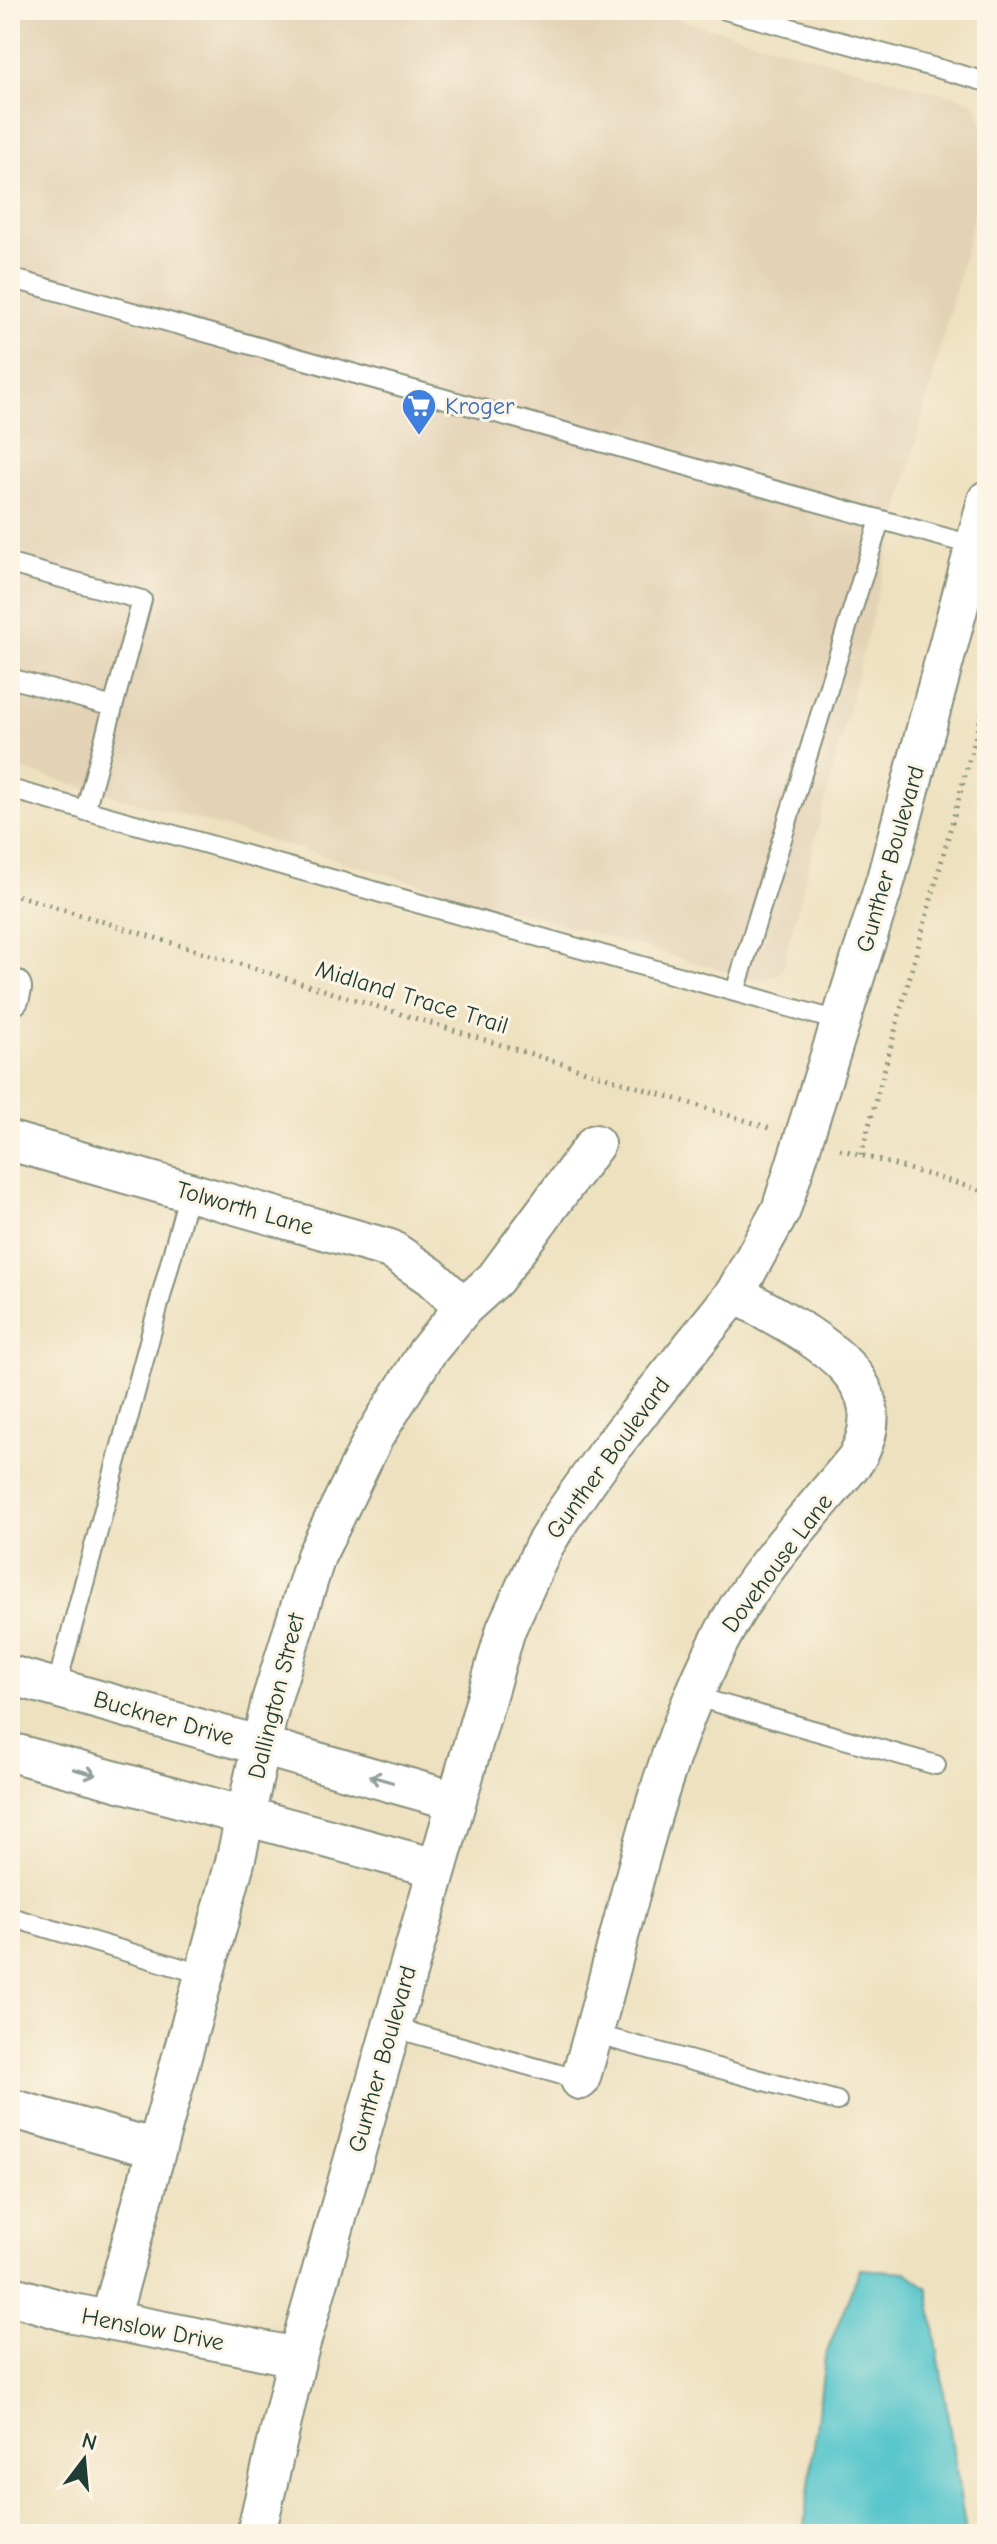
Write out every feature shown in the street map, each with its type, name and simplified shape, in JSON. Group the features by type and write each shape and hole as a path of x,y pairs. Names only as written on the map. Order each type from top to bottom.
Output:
{"street":[{"name":"Gunther Boulevard","path":"256,2534 297,2357 506,1629 544,1546 606,1454 735,1293 781,1210 886,879 981,548 987,500"},
{"name":"Tolworth Lane","path":"10,1141 390,1249 430,1276 464,1307"},
{"name":"Dallington Street","path":"110,2320 205,1975 296,1611 347,1488 399,1393 464,1307 495,1279 595,1144"},
{"name":"Dovehouse Lane","path":"580,2080 667,1769 693,1696 731,1619 856,1459 865,1445 870,1421 867,1397 849,1367 735,1293"},
{"name":"Buckner Drive","path":"10,1675 456,1801"},
{"path":"10,1752 436,1868"},
{"path":"10,2108 157,2149"},
{"name":"Henslow Drive","path":"10,2295 110,2320 297,2357"}],"lane":[{"path":"725,10 747,13 987,82"},
{"path":"10,278 981,548"},
{"path":"735,992 880,520"},
{"path":"10,564 142,600 85,811"},
{"path":"10,678 113,707"},
{"path":"10,789 842,1022"},
{"path":"56,1688 189,1192"},
{"path":"693,1696 936,1765"},
{"path":"10,1917 205,1975"},
{"path":"391,2027 580,2080"},
{"path":"594,2034 837,2101"}],"path":[{"path":"861,1155 987,695"},
{"name":"Midland Trace Trail","path":"10,893 987,1192"}],"shaded area":[{"path":"10,10 646,10 975,102 987,135 987,164 782,971 763,982 10,766"}],"water":[{"path":"860,2269 906,2272 928,2288 966,2534 803,2534 825,2357"}],"place":[{"name":"Kroger","path":"419,437"}]}
